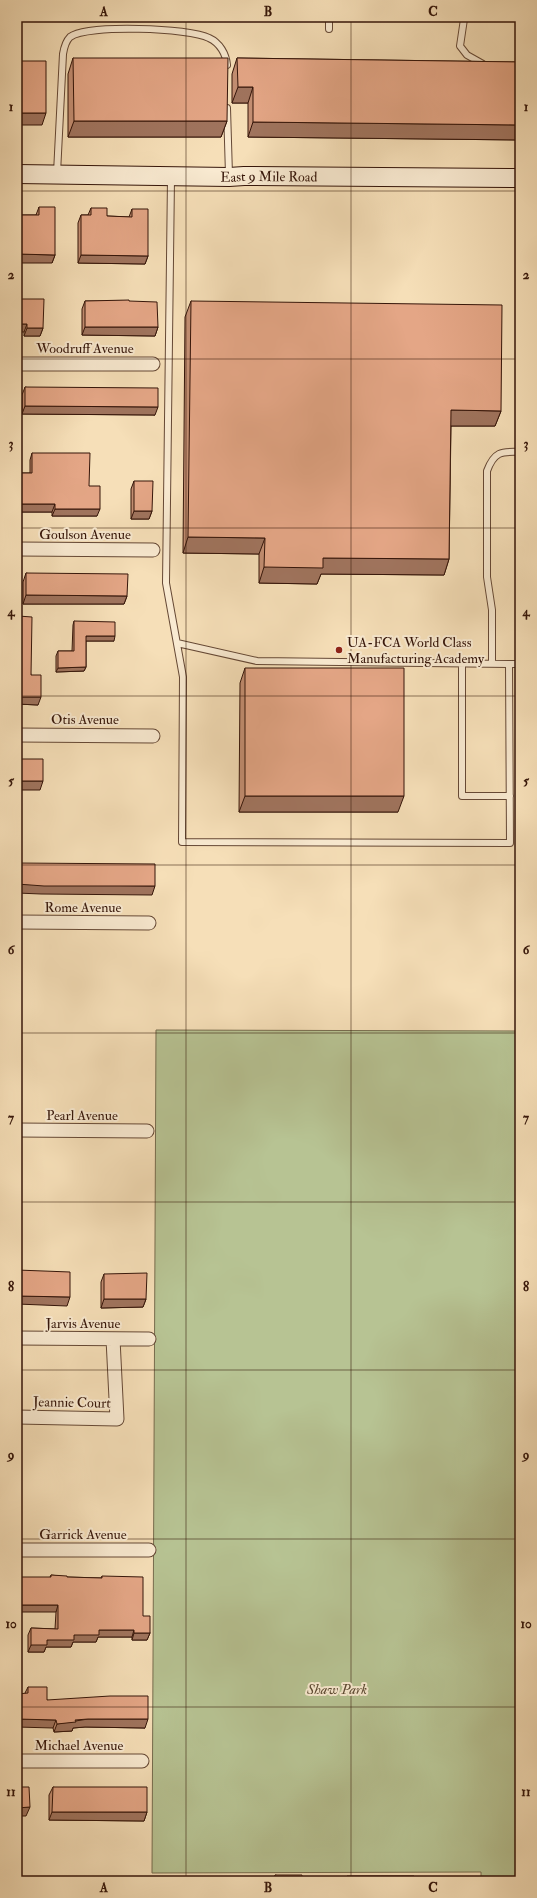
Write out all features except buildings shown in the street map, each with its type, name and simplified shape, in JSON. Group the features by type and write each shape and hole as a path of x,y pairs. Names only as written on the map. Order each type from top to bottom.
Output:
{"main road":[{"name":"East 9 Mile Road","path":"17,174 229,177 520,178"}],"street":[{"name":"Woodruff Avenue","path":"17,364 152,364"},
{"name":"Goulson Avenue","path":"17,549 153,550"},
{"name":"Otis Avenue","path":"17,735 153,736"},
{"name":"Rome Avenue","path":"17,922 149,923"},
{"name":"Pearl Avenue","path":"17,1130 147,1131"},
{"name":"Jarvis Avenue","path":"17,1338 149,1339"},
{"name":"Jeannie Court","path":"17,1417 117,1419 113,1339"},
{"name":"Garrick Avenue","path":"17,1550 149,1550"},
{"name":"Michael Avenue","path":"17,1761 142,1761"}],"lane":[{"path":"329,17 329,29"},
{"path":"469,17 464,19 460,46 467,55 477,62 492,66"},
{"path":"481,17 520,18"},
{"path":"57,174 63,54 70,38 82,32 104,29 193,33 209,38 220,47 226,60 227,73"},
{"path":"227,99 229,177"},
{"path":"171,175 166,583 183,677 182,842 510,843 509,664"},
{"path":"492,663 492,610 487,577 487,471 494,457 499,453 506,451 520,452"},
{"path":"177,643 257,661 520,664"},
{"path":"462,663 462,796 510,796"},
{"path":"399,1880 443,1881"},
{"path":"194,1881 359,1881"}],"green space":[{"name":"Shaw Park","path":"156,1030 520,1031 520,1881 481,1881 481,1872 152,1873"}],"place":[{"name":"UA-FCA World Class Manufacturing Academy","path":"339,650"}]}
